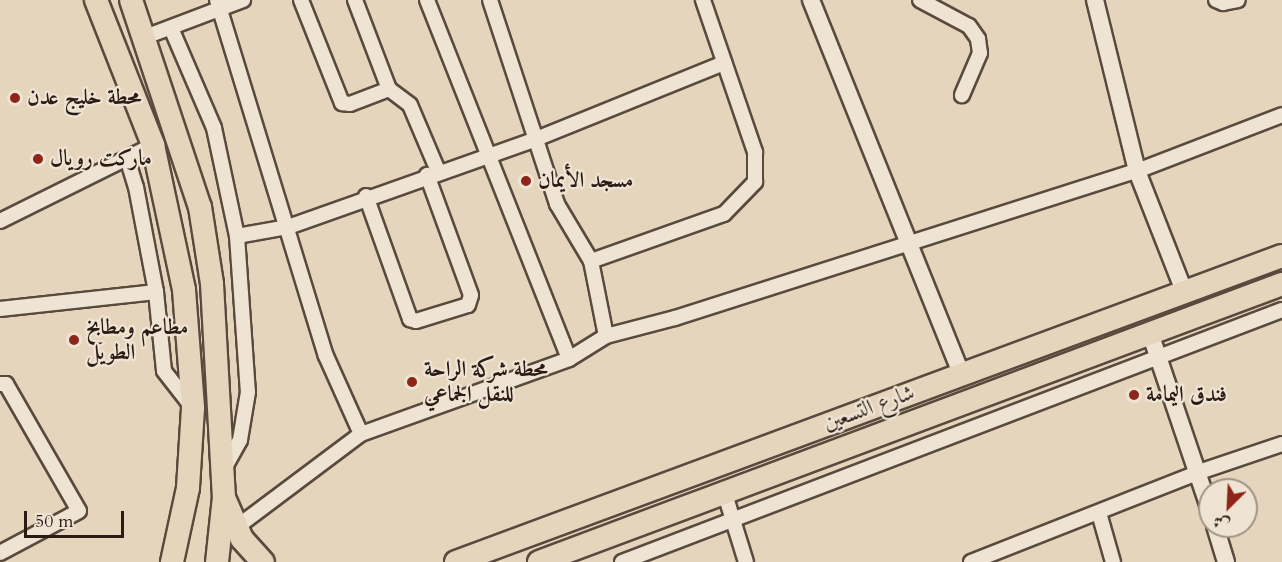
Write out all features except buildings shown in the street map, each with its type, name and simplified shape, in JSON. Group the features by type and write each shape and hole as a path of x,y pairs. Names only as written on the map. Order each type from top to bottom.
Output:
{"highway":[{"path":"96,0 153,145 184,290 193,408 188,488 172,562"},
{"path":"130,0 145,37 200,207 212,284 224,497 217,562"},
{"name":"شارع التسعين","path":"456,562 1282,256"},
{"name":"شارع التسعين","path":"539,562 1282,284"},
{"path":"1137,308 1150,333"},
{"path":"224,497 237,527 263,562"}],"street":[{"path":"145,37 171,28 219,5 243,0"},
{"path":"301,0 342,103 350,104 389,89"},
{"path":"356,0 389,89 410,105 471,294 468,305 416,321 410,319 366,196"},
{"path":"427,0 569,359"},
{"path":"490,0 557,204 591,261 606,336"},
{"path":"591,261 724,214 755,182 755,152 703,0"},
{"path":"811,0 961,374"},
{"path":"920,0 969,26 978,39 980,53 962,95"},
{"path":"1095,0 1137,171 1184,291"},
{"path":"1216,0 1223,3 1238,0"},
{"path":"219,5 326,356 361,434"},
{"path":"171,28 214,128 237,236 248,392 240,440 222,471"},
{"path":"237,236 288,226 366,196 536,139 724,63"},
{"path":"237,527 361,434 569,359 606,336 909,245 1137,171 1282,115"},
{"path":"0,220 153,145"},
{"path":"127,158 136,187 156,292 164,371 193,408"},
{"path":"0,309 156,292"},
{"path":"622,562 1282,310"},
{"path":"1150,333 1201,478"},
{"path":"0,384 6,384 80,511 0,553"},
{"path":"972,562 1199,472 1282,444"},
{"path":"724,491 746,562"},
{"path":"1099,513 1113,562"},
{"path":"1219,538 1226,562"}],"place":[{"name":"محطة خليج عدن","path":"15,98"},
{"name":"ماركت رويال","path":"38,159"},
{"name":"مسجد الأيمان","path":"526,181"},
{"name":"مطاعم ومطابخ الطويل","path":"74,340"},
{"name":"محطة شركة الراحة للنقل الجماعي","path":"412,382"},
{"name":"فندق اليمامة","path":"1134,395"}]}
